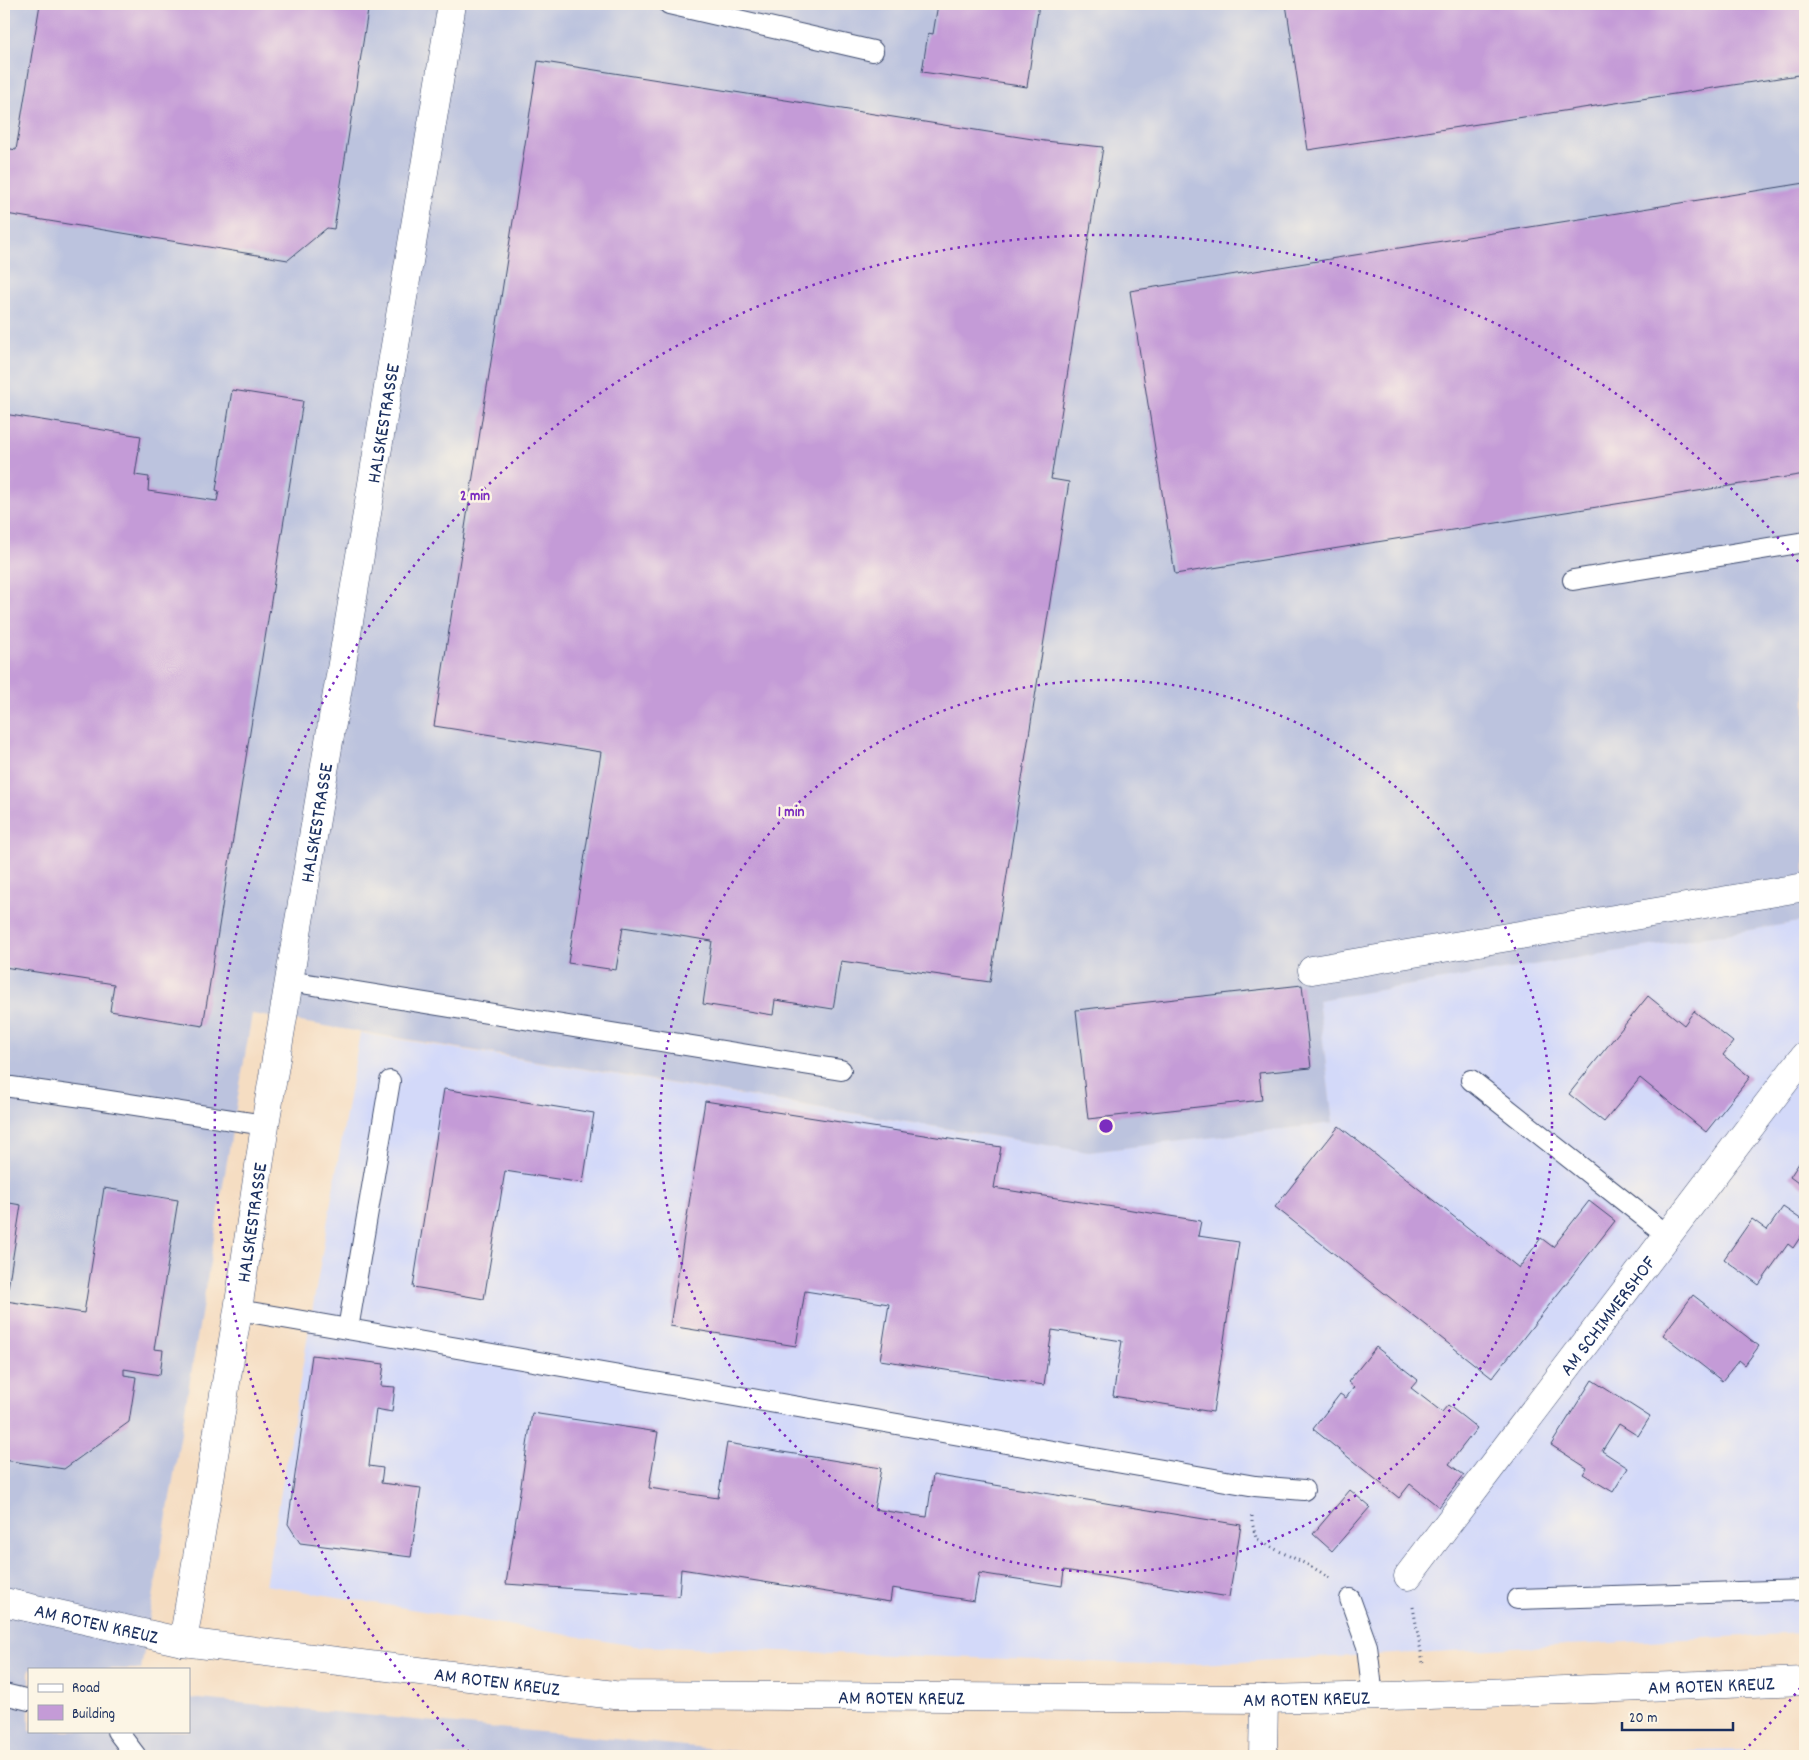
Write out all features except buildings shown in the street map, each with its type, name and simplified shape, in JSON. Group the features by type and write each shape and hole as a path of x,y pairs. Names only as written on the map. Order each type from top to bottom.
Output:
{"street":[{"name":"HALSKESTRASSE","path":"183,1642 238,1310 265,1125 452,4"},
{"path":"1312,970 1805,887"},
{"name":"AM SCHIMMERSHOF","path":"1408,1576 1805,1055"},
{"name":"AM ROTEN KREUZ","path":"4,1602 183,1642 614,1695 1264,1699 1373,1697 1805,1681"},
{"path":"1262,1756 1264,1699"}],"lane":[{"path":"669,4 873,51"},
{"path":"1573,580 1805,542"},
{"path":"289,982 841,1070"},
{"path":"1471,1080 1667,1235"},
{"path":"348,1329 390,1081"},
{"path":"4,1086 265,1125"},
{"path":"238,1310 1255,1486 1304,1490"},
{"path":"1517,1599 1805,1590"},
{"path":"1350,1599 1367,1646 1373,1697"},
{"path":"4,1694 28,1700"},
{"path":"118,1732 136,1756"}],"path":[{"path":"1255,1486 1252,1522 1256,1538 1273,1550 1320,1571 1337,1582 1350,1599"},
{"path":"1408,1576 1429,1695"}],"shaded area":[{"path":"4,4 1805,4 1805,921 1318,1000 1333,1123 1089,1152 252,1014 141,1668 28,1668 28,1732 190,1732 190,1698 788,1756 4,1756"},
{"path":"1805,921 1805,1633 1177,1665 635,1646 265,1585 360,1033 1089,1152 1333,1123 1318,1000"},
{"path":"1805,1749 1805,1756 1390,1756"}]}
